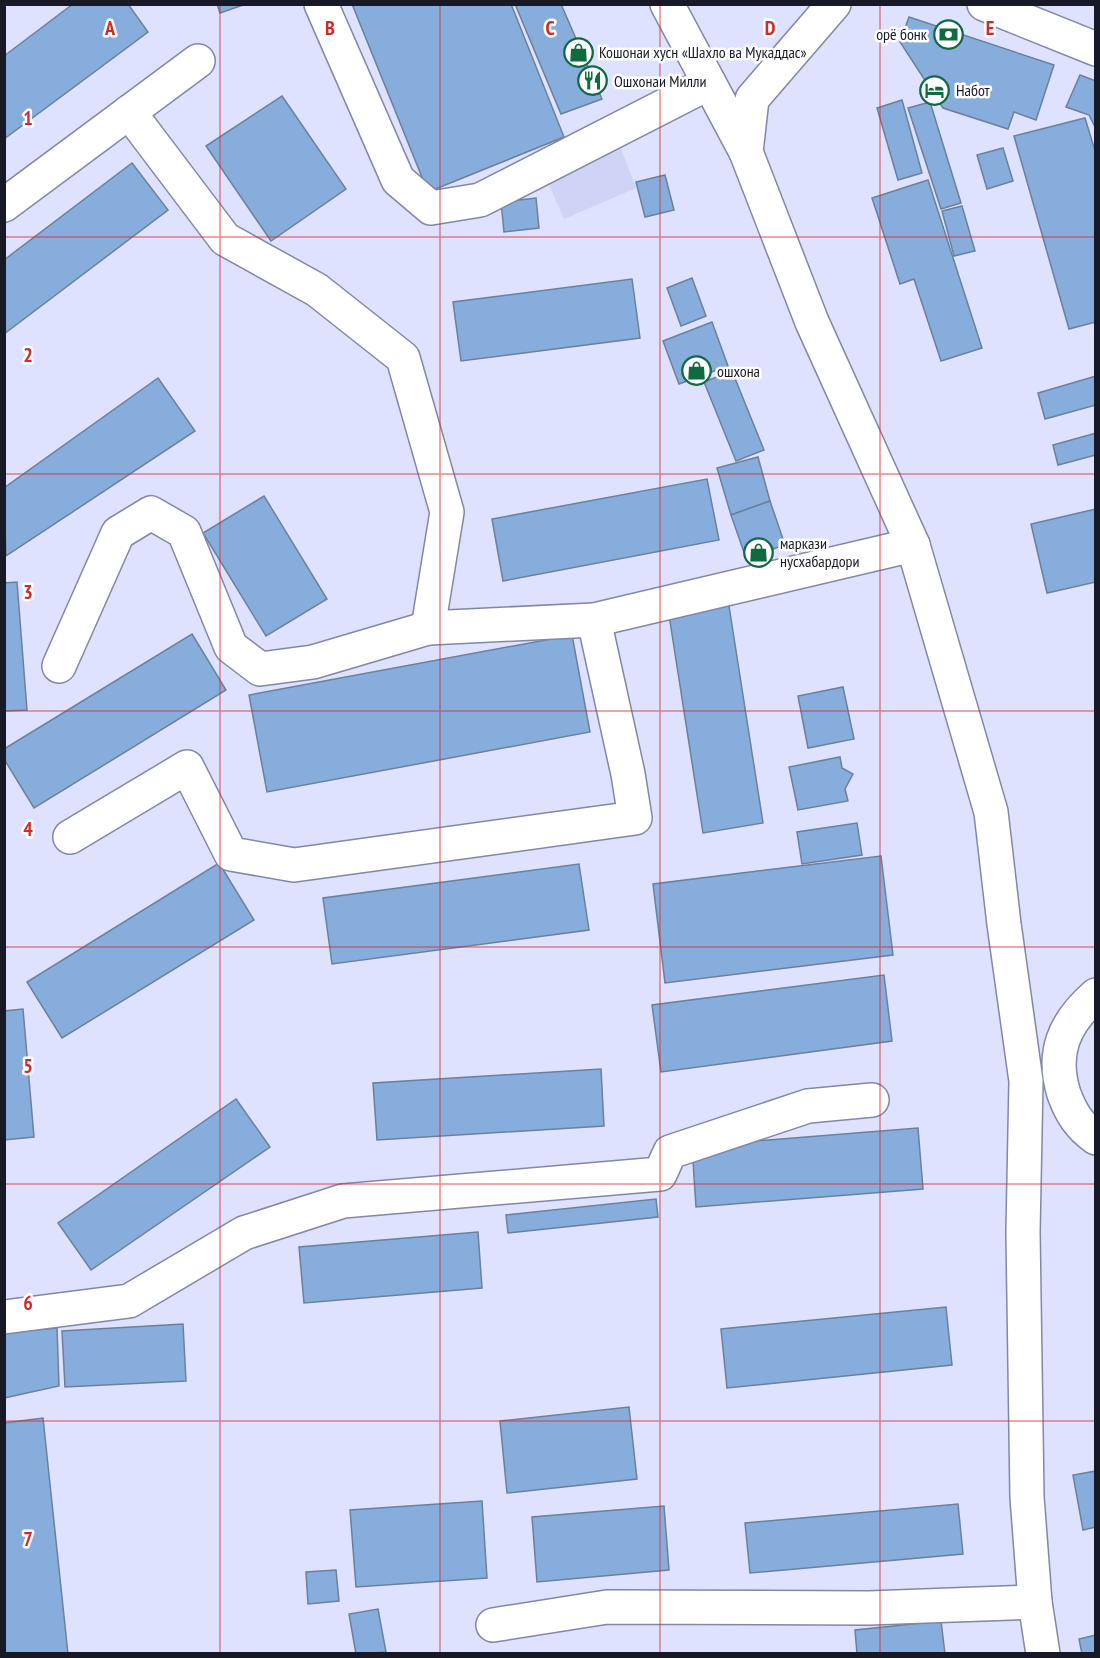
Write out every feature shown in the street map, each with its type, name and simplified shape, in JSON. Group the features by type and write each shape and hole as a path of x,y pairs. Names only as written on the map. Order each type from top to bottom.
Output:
{"street":[{"path":"321,4 398,180 431,208 480,200 709,83"},
{"path":"667,4 746,152 812,322 913,545 991,812 1026,1081 1023,1232 1027,1497 1035,1602 1043,1653"},
{"path":"746,152 752,99 834,4"},
{"path":"984,4 1087,41"},
{"path":"4,205 198,61"},
{"path":"129,112 225,239 317,290 403,358 447,512 428,628"},
{"path":"59,666 118,533 151,513 184,532 231,647 260,669 313,662 428,628 594,620 913,545"},
{"path":"70,837 188,767 231,854 294,865 635,818 628,774 594,620"},
{"path":"1095,995 1081,1008 1068,1026 1060,1047 1058,1069 1070,1111 1083,1128 1095,1138"},
{"path":"1026,1081 1060,1080"},
{"path":"4,1317 129,1301 243,1233 343,1201 660,1174 670,1152 808,1106 872,1100"},
{"path":"493,1625 607,1607 869,1608 1035,1602"}],"shaded area":[{"path":"618,141 636,188 564,219 545,175"}],"building":[{"path":"73,4 128,4 148,32 4,139 4,56"},
{"path":"217,4 246,4 220,13"},
{"path":"352,4 511,4 564,137 428,192"},
{"path":"515,4 561,4 602,99 561,114"},
{"path":"909,17 1054,65 1036,120 1014,112 1008,129 943,108 900,42"},
{"path":"1080,75 1096,81 1096,129 1089,115 1066,107"},
{"path":"282,96 346,189 271,241 206,146"},
{"path":"902,100 922,173 898,180 877,108"},
{"path":"930,102 961,203 941,209 908,108"},
{"path":"1085,118 1096,154 1096,322 1069,329 1014,136"},
{"path":"1003,148 1013,181 987,189 977,155"},
{"path":"132,163 168,210 4,334 4,260"},
{"path":"665,175 674,210 645,217 636,182"},
{"path":"928,180 982,348 941,361 914,279 900,284 872,198"},
{"path":"536,198 539,228 504,232 501,202"},
{"path":"962,206 975,251 954,256 942,211"},
{"path":"692,278 706,316 681,326 667,288"},
{"path":"632,279 640,338 461,361 453,302"},
{"path":"712,322 728,366 679,384 663,341"},
{"path":"732,371 764,450 736,461 704,382"},
{"path":"1096,376 1096,405 1045,419 1038,393"},
{"path":"158,378 195,431 6,556 4,488"},
{"path":"1096,433 1096,455 1058,465 1053,445"},
{"path":"758,457 770,501 731,515 717,468"},
{"path":"707,479 719,540 503,581 492,519"},
{"path":"264,496 327,599 266,636 203,533"},
{"path":"770,501 785,545 746,558 731,515"},
{"path":"1096,509 1096,582 1047,593 1031,524"},
{"path":"17,582 27,710 4,711 4,583"},
{"path":"729,606 763,823 703,833 669,615"},
{"path":"192,634 226,690 34,808 4,759 4,749"},
{"path":"572,635 590,732 267,792 249,695"},
{"path":"843,687 854,739 808,748 798,696"},
{"path":"840,757 842,768 853,774 845,789 848,801 798,810 789,767"},
{"path":"857,823 862,855 802,864 797,832"},
{"path":"881,856 893,955 665,983 653,884"},
{"path":"219,863 254,920 62,1038 27,982"},
{"path":"579,864 589,930 332,964 323,898"},
{"path":"884,975 892,1041 661,1072 652,1005"},
{"path":"23,1009 34,1137 4,1140 4,1011"},
{"path":"601,1069 604,1126 377,1140 373,1083"},
{"path":"236,1099 270,1147 91,1270 58,1223"},
{"path":"918,1128 923,1189 696,1207 692,1146"},
{"path":"656,1199 658,1217 508,1233 506,1215"},
{"path":"478,1232 482,1288 304,1303 299,1247"},
{"path":"946,1307 952,1365 727,1388 721,1329"},
{"path":"183,1324 186,1381 65,1387 62,1331"},
{"path":"57,1328 59,1386 4,1398 4,1333"},
{"path":"629,1407 637,1479 507,1493 500,1421"},
{"path":"43,1418 68,1654 4,1654 4,1423"},
{"path":"1096,1471 1096,1527 1083,1530 1073,1475"},
{"path":"482,1501 487,1578 356,1587 350,1510"},
{"path":"958,1504 963,1554 750,1573 745,1523"},
{"path":"664,1506 669,1570 537,1582 532,1517"},
{"path":"336,1570 339,1601 308,1604 306,1572"},
{"path":"378,1609 386,1652 356,1654 349,1614"},
{"path":"941,1621 945,1654 857,1654 855,1630"},
{"path":"1096,1635 1096,1654 1082,1654 1079,1639"}],"place":[{"name":"орё бонк","path":"948,34"},
{"name":"Кошонаи хусн «Шахло ва Мукаддас»","path":"578,52"},
{"name":"Ошхонаи Милли","path":"593,81"},
{"name":"Набот","path":"935,90"},
{"name":"ошхона","path":"696,371"},
{"name":"маркази нусхабардори","path":"759,552"}]}
